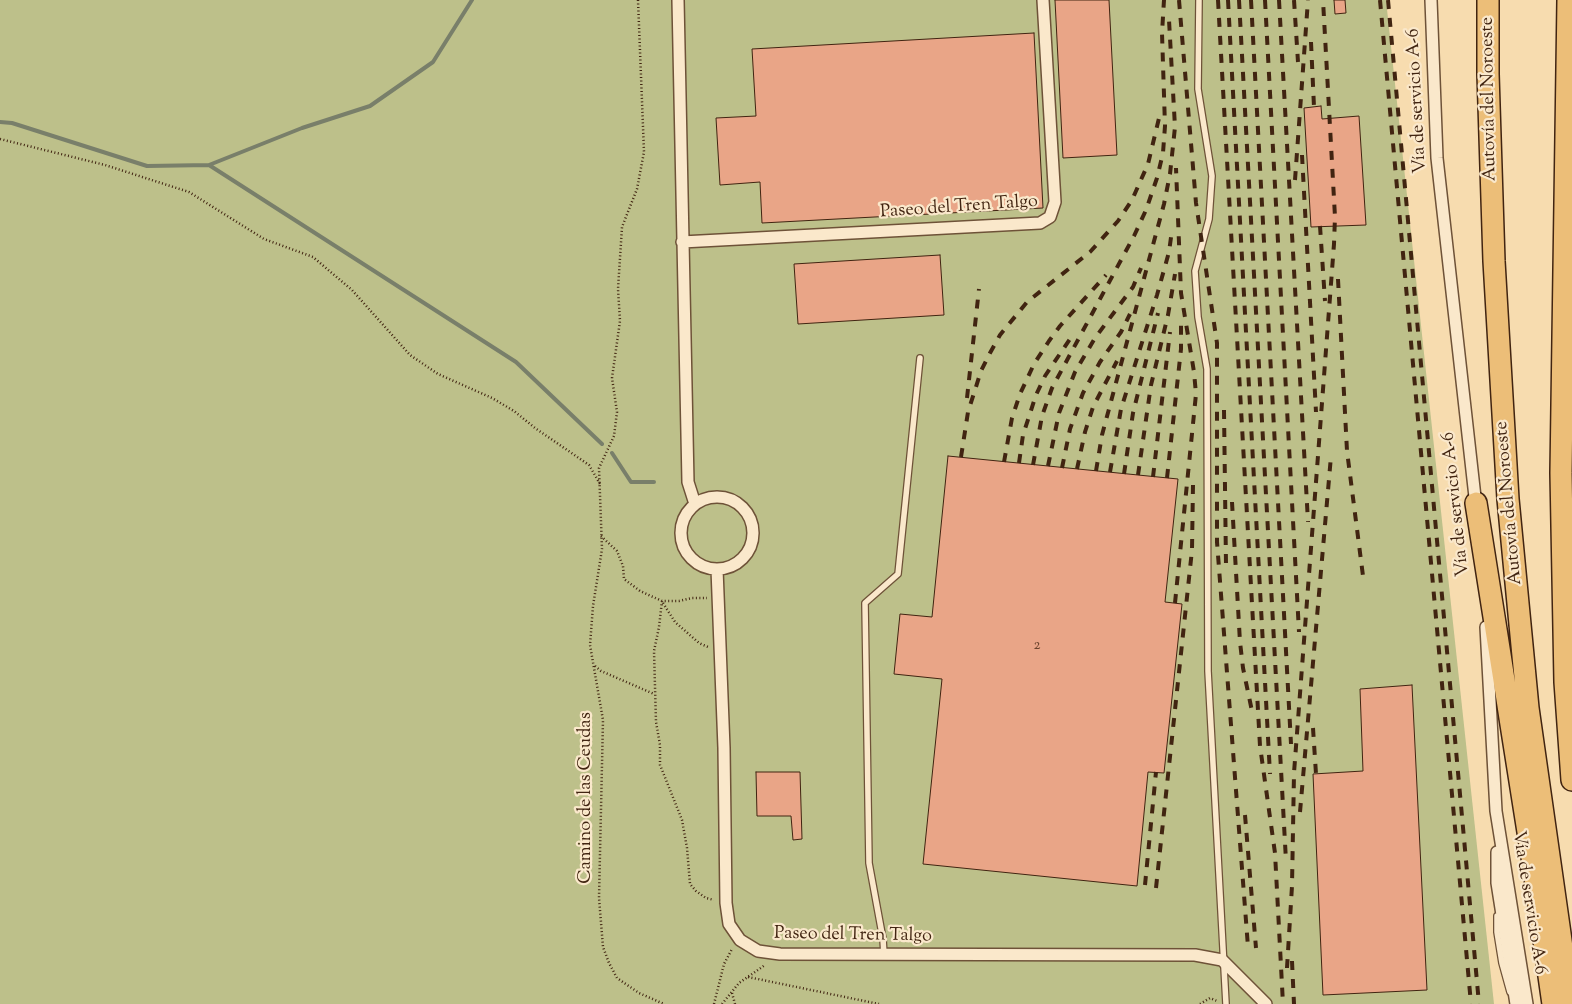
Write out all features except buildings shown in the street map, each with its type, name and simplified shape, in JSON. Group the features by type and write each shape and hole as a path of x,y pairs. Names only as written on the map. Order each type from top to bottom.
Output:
{"highway":[{"name":"Autovía del Noroeste","path":"1488,0 1488,74 1494,261 1508,499 1528,708 1570,1004"},
{"path":"1568,0 1561,473 1565,682 1572,780"},
{"path":"1476,504 1554,1004"}],"street":[{"path":"678,0 688,482 695,504"},
{"name":"Paseo del Tren Talgo","path":"682,242 1040,223 1050,217 1055,202 1043,0"},
{"name":"Vía de servicio A-6","path":"1431,0 1437,158 1476,504 1486,616 1496,810 1527,1004"},
{"path":"711,498 727,498 738,503 746,510 752,520 753,537 747,553 739,562 729,567 717,569 706,567 696,562 688,554 683,544 681,533 683,522 695,504 711,498"},
{"path":"717,569 724,748 726,903 729,924 740,940"},
{"path":"1496,810 1497,883 1515,1004"},
{"name":"Paseo del Tren Talgo","path":"740,940 758,951 780,954 1195,955 1222,960"},
{"path":"1222,960 1266,1004"}],"lane":[{"path":"1199,0 1198,90 1212,176 1209,218 1195,271 1198,317 1207,369 1208,671 1222,960 1226,1004"},
{"path":"884,955 883,939 869,863 865,603 898,574 920,358"}],"path":[{"name":"Camino de las Ceudas","path":"638,0 644,152 637,189 622,227 618,289 620,321 612,378 617,412 614,436 600,468 602,549 593,606 590,644 603,720 599,898 603,947 617,978 639,993 664,1004"},
{"path":"0,139 105,165 189,192 264,239 313,257 352,290 410,354 438,374 492,398 514,411 535,428 589,465 600,484"},
{"path":"601,536 617,551 623,566 624,579 640,591 662,601 679,602 692,598 719,601"},
{"path":"662,601 675,622 699,643 721,654"},
{"path":"662,601 660,628 654,651 654,694 660,745 660,765 682,820 690,884 706,898 726,903"},
{"path":"594,665 601,671 654,694"},
{"path":"714,1004 724,964 740,940"},
{"path":"722,1004 739,983 780,954"},
{"path":"748,978 878,1004"},
{"path":"732,992 735,1004"},
{"path":"1200,1004 1210,998 1226,1004"}],"green space":[{"path":"0,0 1386,0 1494,1004 0,1004"}],"waterway":[{"path":"209,165 302,128 370,106 433,62 472,0"},
{"path":"0,122 12,123 147,166 209,165 516,362 602,444"},
{"path":"612,453 631,482 654,482"}],"railway":[{"path":"1033,465 1042,416 1052,388 1134,236 1146,210 1157,178 1163,153 1165,126 1162,33 1164,0"},
{"path":"1179,0 1196,203 1217,343 1217,542 1248,947"},
{"path":"1218,0 1260,746 1275,853 1283,1004"},
{"path":"1228,0 1270,774"},
{"path":"1239,0 1286,861"},
{"path":"1251,0 1291,744"},
{"path":"1265,0 1299,632"},
{"path":"1279,0 1308,522"},
{"path":"1294,0 1298,62"},
{"path":"1295,180 1308,0"},
{"path":"1287,968 1292,886 1294,773 1334,244 1335,217 1323,0"},
{"path":"1380,0 1471,1004"},
{"path":"1388,0 1479,1004"},
{"path":"1096,471 1102,435 1164,204 1170,174 1175,127 1169,20"},
{"path":"1311,42 1314,107"},
{"path":"961,457 968,412 981,371 1000,335 1027,302 1090,252 1118,221 1132,200 1148,164 1160,114"},
{"path":"1302,155 1316,412"},
{"path":"1175,603 1196,394 1181,293 1176,168"},
{"path":"1320,226 1325,301"},
{"path":"1110,472 1121,409 1157,295 1169,252 1172,230"},
{"path":"1048,466 1059,413 1075,372 1095,338 1133,287 1141,268"},
{"path":"1138,475 1151,385 1168,315 1175,274"},
{"path":"1004,462 1012,418 1020,394 1034,364 1060,326 1106,275"},
{"path":"1338,279 1347,451 1363,576"},
{"path":"967,398 979,289"},
{"path":"1124,474 1133,413 1158,313"},
{"path":"1062,468 1070,429 1083,393 1130,314"},
{"path":"1167,478 1181,349 1181,323"},
{"path":"1153,477 1170,332"},
{"path":"1019,463 1023,435 1036,395 1045,376 1074,333"},
{"path":"1077,469 1093,407 1117,361"},
{"path":"1224,410 1226,565"},
{"path":"1300,812 1331,456"},
{"path":"1156,888 1192,550 1193,484"},
{"path":"1232,502 1240,642 1243,668 1253,716"},
{"path":"1313,728 1316,774"},
{"path":"1145,885 1156,772"},
{"path":"1245,815 1256,948"},
{"path":"1292,961 1294,1004"}]}
